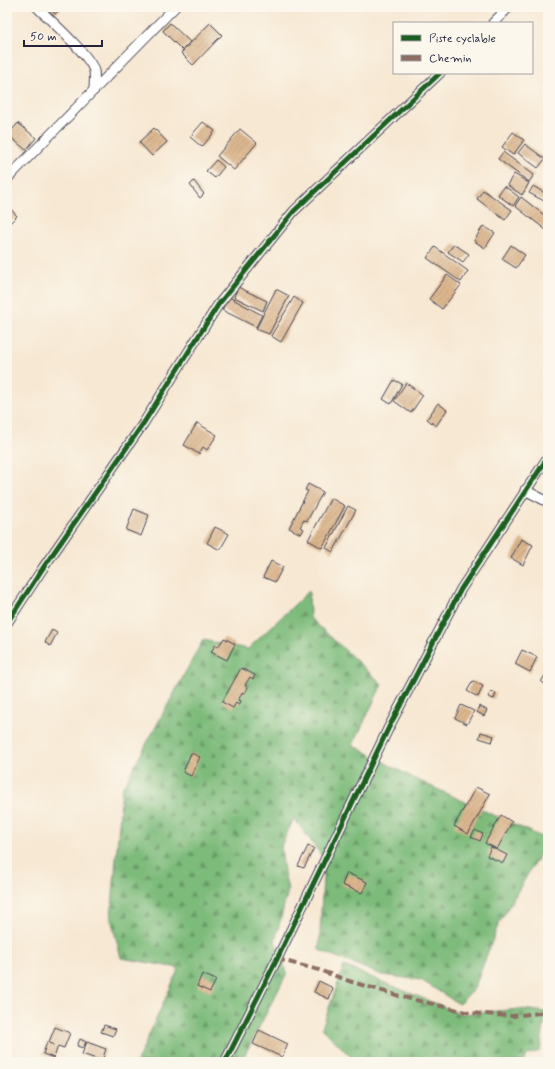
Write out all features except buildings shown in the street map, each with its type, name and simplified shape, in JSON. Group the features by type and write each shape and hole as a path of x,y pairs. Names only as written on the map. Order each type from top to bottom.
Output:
{"street":[{"path":"37,7 74,44 94,70 94,90"},
{"path":"7,179 175,7"},
{"path":"494,22 509,7"},
{"path":"7,624 42,568 143,424 218,304 294,211 439,74"},
{"path":"225,1062 389,727 461,588 548,457"},
{"path":"525,490 548,502"}],"green space":[{"path":"309,591 310,618 382,684 353,745 415,779 548,840 499,923 474,989 459,1004 421,980 382,975 319,950 324,859 294,818 281,846 288,890 275,941 287,973 241,1062 137,1062 179,968 121,958 111,918 122,789 203,640 248,649"},
{"path":"344,966 461,1014 521,1009 546,1012 540,1051 527,1055 524,1062 356,1062 322,1028"}],"marked path":[{"path":"277,959 319,970 352,982 403,997 470,1013 512,1016 548,1012"}],"cycle path":[{"path":"7,623 43,568 143,424 218,305 294,211 439,74"},
{"path":"225,1062 277,959 389,727 461,589 548,457"}]}
